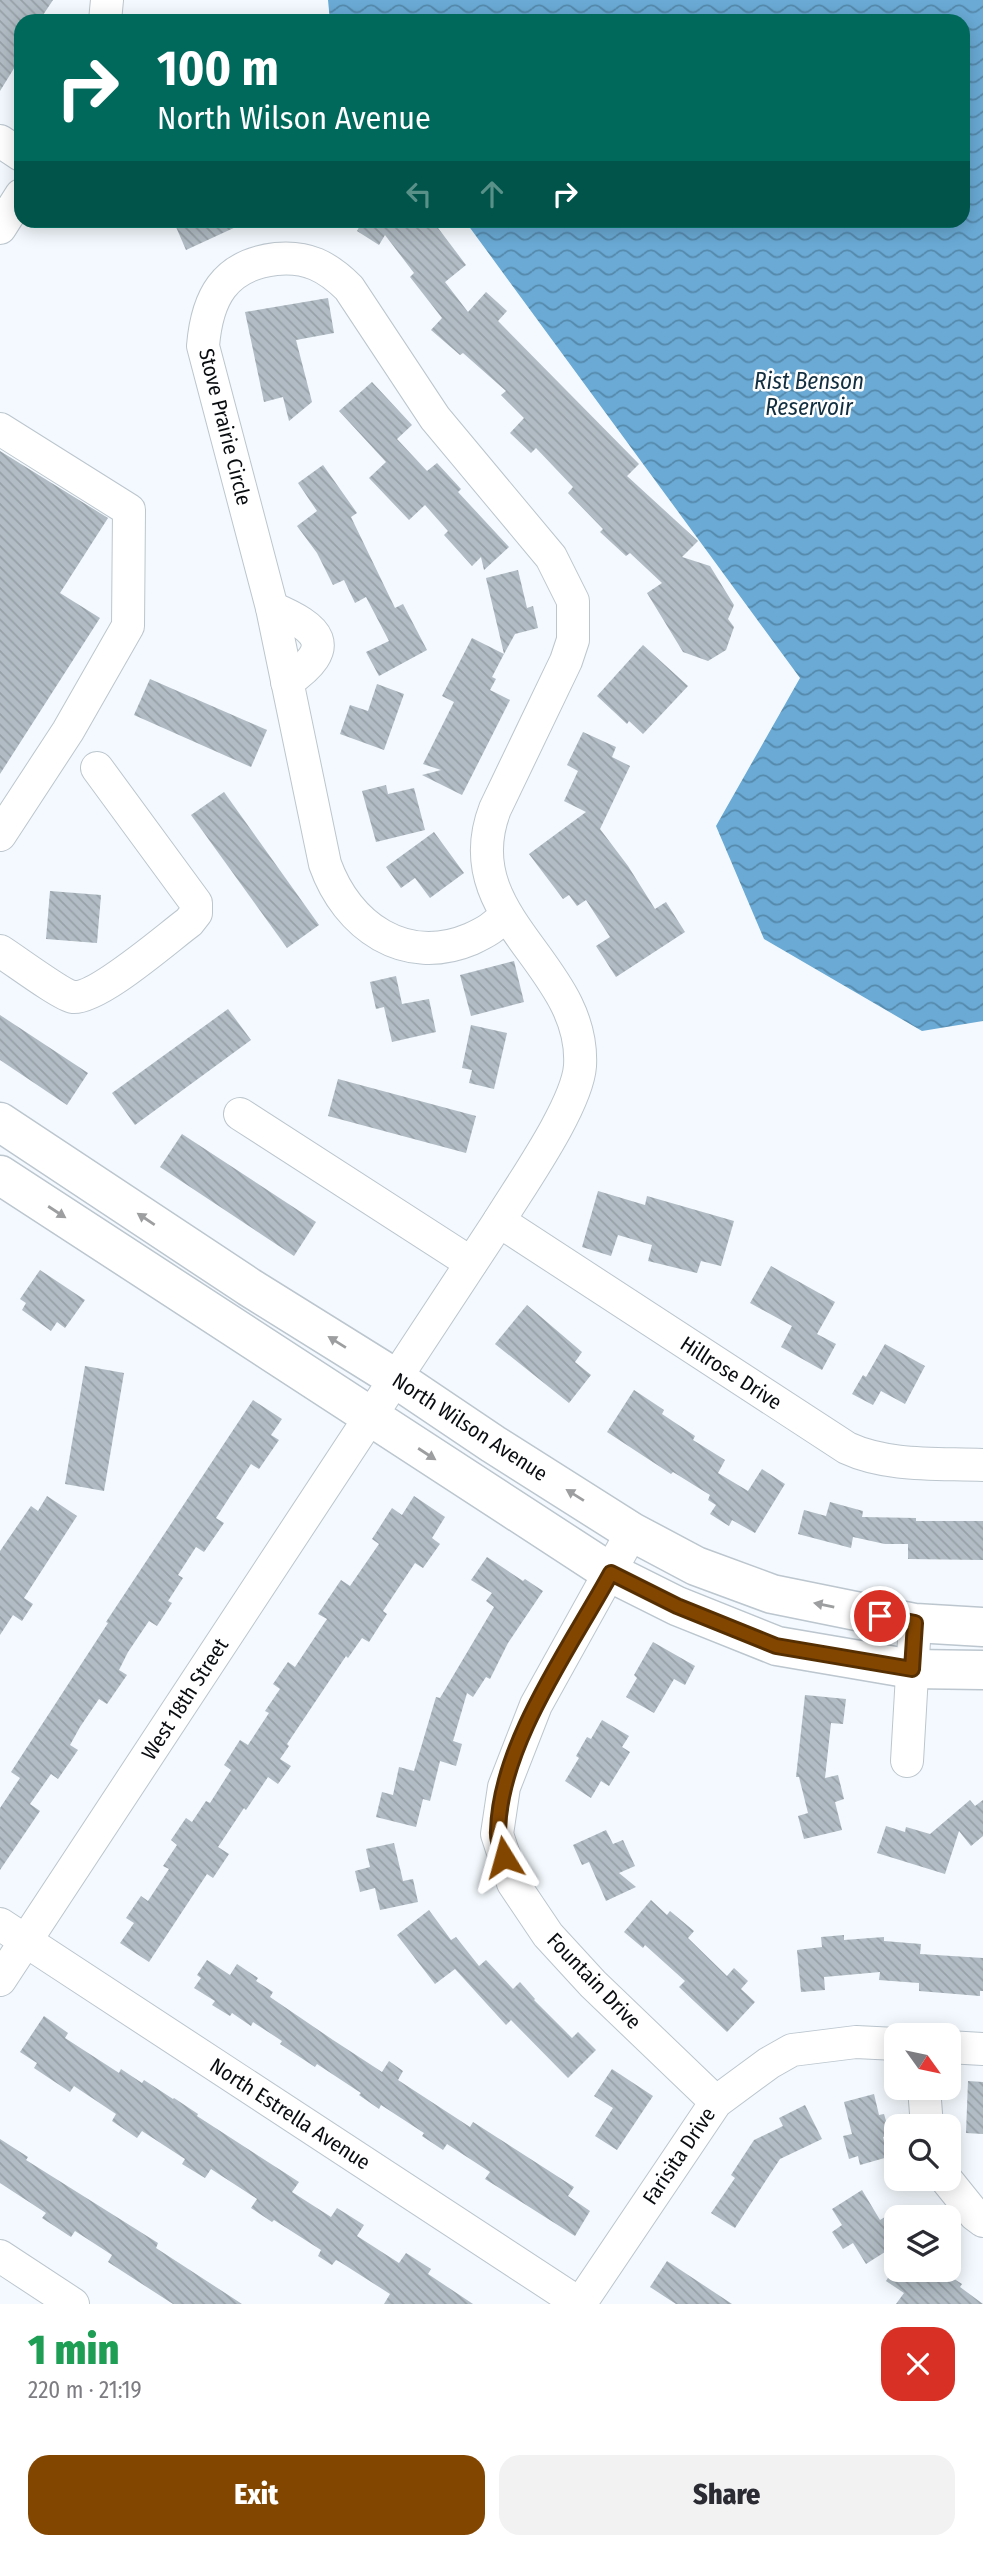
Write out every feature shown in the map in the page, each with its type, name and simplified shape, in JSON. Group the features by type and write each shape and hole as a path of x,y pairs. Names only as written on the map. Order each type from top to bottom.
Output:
{"main road":[{"name":"North Wilson Avenue","path":"0,1122 249,1287 396,1378 632,1532 696,1566 772,1594 915,1623 983,1627"},
{"path":"0,1175 611,1573 677,1606 776,1646 912,1669 983,1670"}],"street":[{"path":"0,228 14,206"},
{"name":"Stove Prairie Circle","path":"499,1221 572,1098 580,1068 578,1040 571,1015 556,986 498,901 487,858 490,823 566,661 573,640 573,601 551,557 435,418 349,288 334,273 300,258 261,261 242,267 222,286 211,306 203,346 272,608 325,864 332,885 353,913 379,935 418,947 459,944 494,929 506,914"},
{"path":"0,429 129,510 128,626 68,731 0,835"},
{"path":"0,951 71,997 88,995 110,982 189,922 195,913 195,903 97,768"},
{"path":"240,1114 471,1263"},
{"path":"396,1378 499,1221"},
{"name":"Hillrose Drive","path":"499,1221 864,1457 888,1461 983,1465"},
{"name":"West 18th Street","path":"0,1980 13,1932 396,1378"},
{"name":"Fountain Drive","path":"632,1532 536,1705 504,1787 497,1834 513,1883 548,1935 593,1984 716,2102"},
{"path":"907,1761 915,1623"},
{"name":"North Estrella Avenue","path":"13,1932 580,2304"},
{"name":"Farisita Drive","path":"580,2304 716,2102 769,2063 792,2050 856,2042 884,2043"},
{"path":"961,2048 983,2049"},
{"path":"955,2191 975,2216 983,2221"},
{"path":"0,2256 73,2304"}],"water":[{"name":"Rist Benson Reservoir","path":"328,0 983,0 983,1021 922,1031 764,939 716,826 800,678 470,228 970,228 970,14 329,14"}],"building":[{"path":"0,0 53,0 44,14 14,14 14,68 0,91"},
{"path":"176,228 234,228 186,250"},
{"path":"359,228 438,228 466,265 445,282 468,312 486,292 507,311 498,321 639,464 627,476 698,541 682,557 710,566 734,605 728,619 734,627 726,650 708,661 683,652 647,593 662,583 630,553 626,556 600,532 603,529 568,493 573,487 536,448 531,453 510,433 524,418 501,395 506,391 463,353 460,355 431,330 442,318 410,277 414,273 385,235 379,245 357,231"},
{"path":"328,298 334,333 296,340 312,402 289,421 283,397 264,402 245,312"},
{"path":"372,382 412,425 397,439 427,471 437,463 461,489 458,492 509,547 484,570 481,557 472,566 444,535 448,531 425,505 409,520 369,478 386,462 339,411"},
{"path":"0,451 108,518 60,593 100,618 0,774"},
{"path":"323,465 357,513 351,517 395,608 403,604 427,650 379,676 366,652 389,641 366,597 355,603 344,580 333,585 317,553 297,526 317,511 298,483"},
{"path":"518,570 527,608 533,606 538,628 515,634 504,654 486,578"},
{"path":"472,638 504,654 492,677 496,679 490,690 510,700 462,795 422,775 441,770 423,764 454,702 442,696"},
{"path":"643,645 688,686 643,734 629,721 627,724 597,696"},
{"path":"150,679 267,730 251,767 134,715"},
{"path":"377,684 404,694 384,750 340,734 350,705 368,711"},
{"path":"583,732 616,747 612,757 630,766 600,829 628,866 655,909 666,902 685,932 616,977 596,946 610,937 586,900 577,906 569,895 563,899 529,854 586,812 564,801 578,771 567,765"},
{"path":"386,785 388,794 414,788 425,830 376,842 362,791"},
{"path":"224,792 319,925 287,948 191,815"},
{"path":"434,832 464,873 430,898 415,878 401,888 386,867"},
{"path":"50,891 101,895 97,943 46,939"},
{"path":"514,961 524,1002 471,1016 460,975"},
{"path":"396,976 402,1004 429,999 436,1032 392,1042 384,1007 376,1009 370,982"},
{"path":"228,1009 251,1040 135,1125 112,1093"},
{"path":"0,1015 88,1073 67,1105 0,1060"},
{"path":"471,1025 507,1033 494,1089 469,1083 472,1070 462,1068"},
{"path":"338,1079 476,1116 466,1153 328,1116"},
{"path":"182,1134 316,1222 294,1256 160,1167"},
{"path":"598,1191 645,1205 647,1196 734,1221 721,1266 701,1261 697,1273 648,1261 652,1245 618,1235 611,1256 582,1247"},
{"path":"771,1266 835,1302 817,1334 836,1344 822,1370 781,1347 792,1326 750,1303"},
{"path":"40,1270 85,1300 65,1328 57,1322 51,1331 22,1310 26,1303 20,1299"},
{"path":"527,1305 582,1352 575,1362 591,1375 569,1403 495,1344"},
{"path":"885,1344 925,1366 905,1404 881,1391 873,1405 852,1394 863,1375 866,1377"},
{"path":"85,1366 124,1373 104,1491 65,1484"},
{"path":"634,1390 664,1410 662,1414 695,1436 693,1440 725,1460 718,1473 748,1491 762,1469 785,1484 755,1533 732,1520 729,1526 710,1514 716,1505 708,1500 710,1495 673,1472 671,1474 607,1432"},
{"path":"253,1400 282,1419 271,1435 279,1440 259,1469 251,1464 216,1518 224,1523 204,1552 196,1547 178,1575 183,1578 168,1601 172,1603 157,1626 149,1621 128,1652 119,1670 127,1675 107,1704 99,1699 70,1745 78,1750 58,1779 51,1774 30,1804 40,1811 0,1870 0,1808 20,1778 11,1772 108,1623 106,1622"},
{"path":"47,1496 77,1516 24,1598 33,1604 22,1621 13,1615 0,1635 0,1551 31,1506 38,1511"},
{"path":"414,1496 445,1517 432,1538 440,1544 423,1568 415,1563 383,1611 387,1614 369,1642 362,1638 348,1658 346,1656 287,1744 289,1746 280,1759 291,1766 278,1784 268,1777 246,1810 244,1808 218,1847 229,1854 213,1878 207,1874 149,1962 120,1943 134,1923 126,1918 141,1896 148,1901 169,1869 163,1866 177,1845 171,1840 186,1818 192,1822 206,1801 210,1803 231,1770 224,1765 240,1740 248,1745 269,1713 265,1711 280,1689 273,1684 288,1662 295,1667 327,1619 318,1614 341,1580 350,1586 379,1544 372,1539 392,1508 402,1515"},
{"path":"830,1502 863,1511 862,1517 916,1518 916,1521 983,1521 983,1560 908,1559 908,1544 885,1544 853,1537 851,1548 798,1534 804,1510 826,1516"},
{"path":"487,1557 543,1591 508,1643 490,1679 486,1677 473,1697 467,1693 453,1741 462,1744 456,1766 440,1761 430,1801 423,1799 416,1827 376,1817 382,1792 393,1795 399,1767 414,1771 436,1697 440,1698 494,1607 486,1601 492,1593 471,1580"},
{"path":"653,1642 695,1666 685,1685 674,1679 654,1713 626,1697 637,1678 634,1675"},
{"path":"805,1695 846,1699 843,1724 831,1723 825,1778 838,1775 844,1799 835,1802 842,1830 804,1839 798,1816 808,1813 799,1777 796,1777"},
{"path":"602,1720 629,1736 622,1747 630,1752 609,1786 601,1781 591,1798 565,1781 579,1758 576,1756 587,1737 591,1739"},
{"path":"970,1800 975,1806 983,1800 983,1836 971,1846 959,1831 945,1874 877,1853 886,1826 905,1832 906,1827 930,1834"},
{"path":"606,1830 613,1844 623,1840 635,1866 619,1873 636,1887 606,1901 589,1862 582,1865 573,1845"},
{"path":"394,1843 403,1881 413,1879 418,1902 380,1910 375,1888 360,1892 355,1871 370,1867 366,1849"},
{"path":"651,1900 667,1915 670,1911 694,1931 688,1938 727,1976 734,1968 748,1981 741,1989 755,2002 727,2032 679,1987 685,1981 645,1945 643,1948 624,1932"},
{"path":"429,1910 451,1940 456,1937 479,1966 486,1960 513,1989 520,1982 572,2038 578,2032 596,2050 568,2078 511,2020 506,2025 455,1969 435,1984 397,1935"},
{"path":"844,1935 844,1940 884,1937 884,1941 921,1944 920,1954 983,1958 983,1991 980,1991 980,1996 919,1991 919,1983 879,1980 880,1972 824,1977 825,1990 801,1992 797,1950 822,1947 821,1937"},
{"path":"207,1960 230,1975 237,1964 273,1992 270,1997 333,2040 382,2072 389,2061 403,2071 398,2080 470,2127 473,2122 574,2187 568,2196 590,2211 575,2236 485,2179 490,2172 447,2144 443,2150 422,2136 424,2133 381,2105 379,2109 359,2095 361,2093 280,2044 282,2041 253,2022 251,2026 232,2013 230,2016 212,2005 215,2001 194,1988 201,1978 197,1975"},
{"path":"44,2016 68,2033 65,2038 119,2073 121,2069 142,2083 144,2080 174,2098 198,2114 197,2116 299,2182 292,2192 331,2217 337,2208 364,2225 357,2236 399,2263 406,2253 431,2269 428,2274 473,2304 384,2304 390,2294 340,2262 336,2260 332,2265 318,2256 321,2250 251,2208 257,2199 211,2169 205,2178 182,2164 185,2159 142,2131 137,2138 112,2121 116,2114 74,2086 70,2092 34,2068 37,2063 20,2052"},
{"path":"612,2069 653,2096 617,2150 595,2136 613,2108 594,2096"},
{"path":"968,2081 983,2082 983,2134 966,2133"},
{"path":"874,2094 879,2115 884,2114 884,2158 860,2165 858,2156 849,2159 843,2136 852,2134 844,2102"},
{"path":"805,2105 822,2139 780,2159 735,2228 711,2213 735,2178 731,2175 754,2140 783,2126 779,2118"},
{"path":"0,2139 28,2157 26,2160 158,2243 156,2248 242,2304 173,2304 108,2262 112,2255 75,2231 71,2237 42,2218 46,2213 0,2183"},
{"path":"862,2190 880,2220 884,2218 884,2253 866,2264 853,2243 843,2249 832,2232 842,2225 832,2209"},
{"path":"667,2261 732,2304 676,2304 650,2287"},
{"path":"888,2282 959,2282 962,2284 960,2287 983,2304 896,2304 904,2293"}],"route":[{"path":"504,1857 497,1834 504,1787 520,1743 536,1705 611,1573 677,1606 776,1646 912,1669 915,1623 880,1616"}]}
